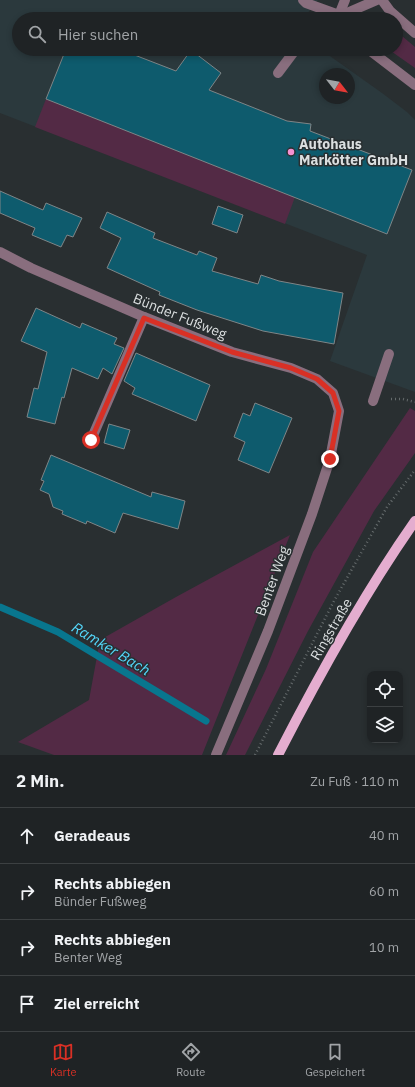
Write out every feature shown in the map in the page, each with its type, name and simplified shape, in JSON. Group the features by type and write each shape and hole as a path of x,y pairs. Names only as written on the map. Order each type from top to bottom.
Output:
{"main road":[{"name":"Ringstraße","path":"278,755 333,652 357,611 394,551 415,521"}],"street":[{"path":"303,0 326,12"},
{"path":"340,12 345,0"},
{"path":"351,12 377,0"},
{"path":"382,0 391,12"},
{"path":"403,22 415,33"},
{"path":"278,72 291,56"},
{"path":"377,56 415,85"},
{"name":"Bünder Fußweg","path":"0,252 31,268 144,318 232,352 291,368 317,379 333,393 339,411"},
{"path":"91,440 144,318"},
{"path":"373,401 389,354"},
{"name":"Benter Weg","path":"216,755 268,631 312,514 330,459 339,411"}],"path":[{"path":"255,755 338,594 387,507 415,470"}],"shaded area":[{"path":"0,0 318,0 309,12 12,12 12,56 330,56 347,68 319,68 319,104 355,104 355,74 407,112 415,120 415,392 330,361 367,255 0,113"},
{"path":"403,37 415,47 415,68 398,56 403,56"},
{"path":"46,99 295,197 285,224 35,127"},
{"path":"410,408 415,411 415,453 374,511 308,631 245,755 226,755 266,669 313,552"},
{"path":"290,535 202,755 54,755 18,742 89,700 100,640"}],"building":[{"path":"63,56 137,56 176,71 187,56 199,56 221,73 209,90 287,121 311,124 310,131 412,170 387,234 46,99"},
{"path":"0,191 43,210 46,203 82,218 73,237 67,235 61,247 32,235 35,228 0,213"},
{"path":"218,206 243,215 237,233 212,224"},
{"path":"107,212 155,233 153,238 197,255 199,251 217,258 212,271 258,284 261,275 279,281 343,293 334,344 263,331 197,310 159,295 160,292 107,268 121,238 100,228"},
{"path":"36,308 80,328 82,323 117,338 114,344 124,348 112,374 103,368 98,379 72,368 55,424 27,417 34,388 38,389 47,352 21,341"},
{"path":"136,353 210,385 196,421 132,394 135,388 124,381"},
{"path":"255,403 292,418 269,473 238,460 245,442 234,437 243,413 250,416"},
{"path":"109,424 130,430 124,449 104,443"},
{"path":"51,455 151,497 152,492 185,501 178,529 123,513 115,533 87,521 86,524 62,514 63,511 53,507 49,494 40,490 44,481 41,480"}],"waterway":[{"name":"Ramker Bach","path":"0,607 58,632 206,721"}],"place":[{"name":"Autohaus Markötter GmbH","path":"291,152"}],"route":[{"path":"91,440 144,318 232,352 291,368 317,379 333,393 339,411 330,459"}]}
